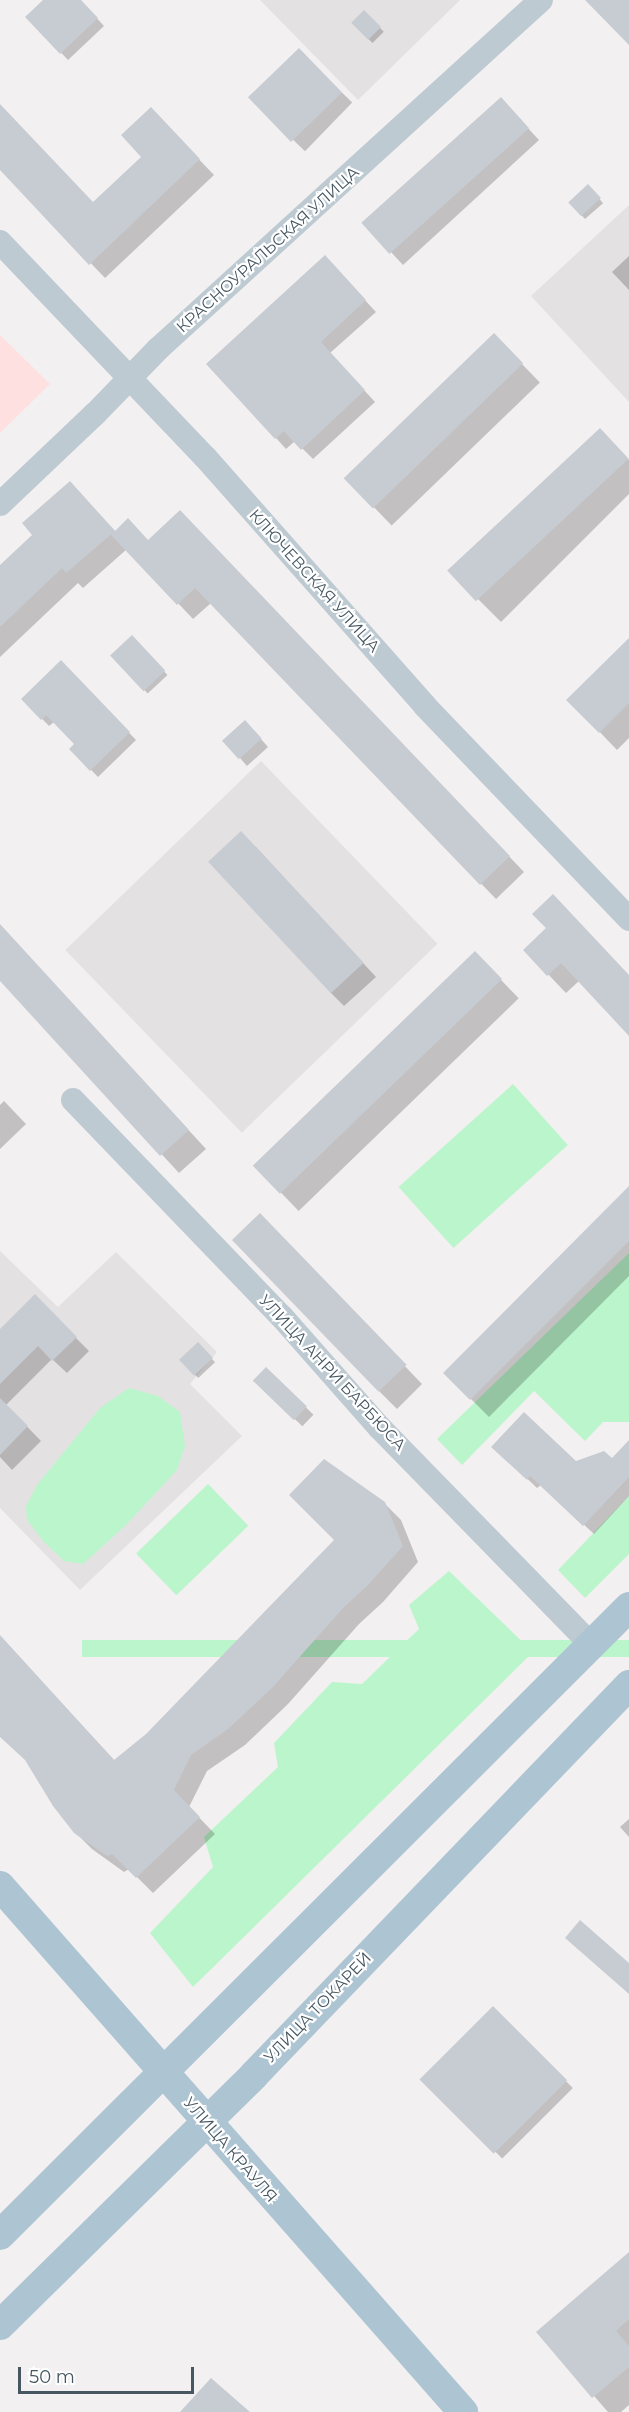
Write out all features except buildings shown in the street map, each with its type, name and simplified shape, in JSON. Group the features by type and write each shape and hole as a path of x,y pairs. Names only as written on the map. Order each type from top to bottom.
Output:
{"main road":[{"path":"0,2235 629,1607"},
{"name":"УЛИЦА ТОКАРЕЙ","path":"0,2325 206,2123 629,1685"},
{"name":"УЛИЦА КРАУЛЯ","path":"0,1886 206,2123 463,2412"}],"street":[{"name":"КРАСНОУРАЛЬСКАЯ УЛИЦА","path":"0,504 95,414 130,376 541,0"},
{"name":"КЛЮЧЕВСКАЯ УЛИЦА","path":"0,242 130,376 425,706 629,919"},
{"name":"УЛИЦА АНРИ БАРБЮСА","path":"73,1100 282,1317 379,1427 592,1645"}],"shaded area":[{"path":"260,0 460,0 358,100"},
{"path":"629,205 629,402 531,296"},
{"path":"0,335 50,384 0,433"},
{"path":"261,761 437,944 242,1133 65,950"},
{"path":"0,1251 58,1307 116,1252 217,1352 190,1384 242,1436 80,1590 0,1508"}],"green space":[{"path":"513,1084 568,1145 453,1248 399,1187"},
{"path":"629,1253 629,1422 603,1422 585,1441 534,1391 462,1465 437,1439"},
{"path":"129,1388 158,1396 180,1412 185,1446 177,1470 125,1526 83,1564 64,1561 44,1542 27,1520 26,1506 37,1485 100,1408"},
{"path":"208,1484 248,1526 176,1595 136,1553"},
{"path":"629,1496 629,1554 585,1598 558,1570"},
{"path":"449,1571 533,1652 193,1987 150,1933 213,1867 204,1837 278,1767 274,1743 332,1682 362,1684 419,1629 409,1605"},
{"path":"82,1640 629,1640 629,1657 82,1657"}]}
